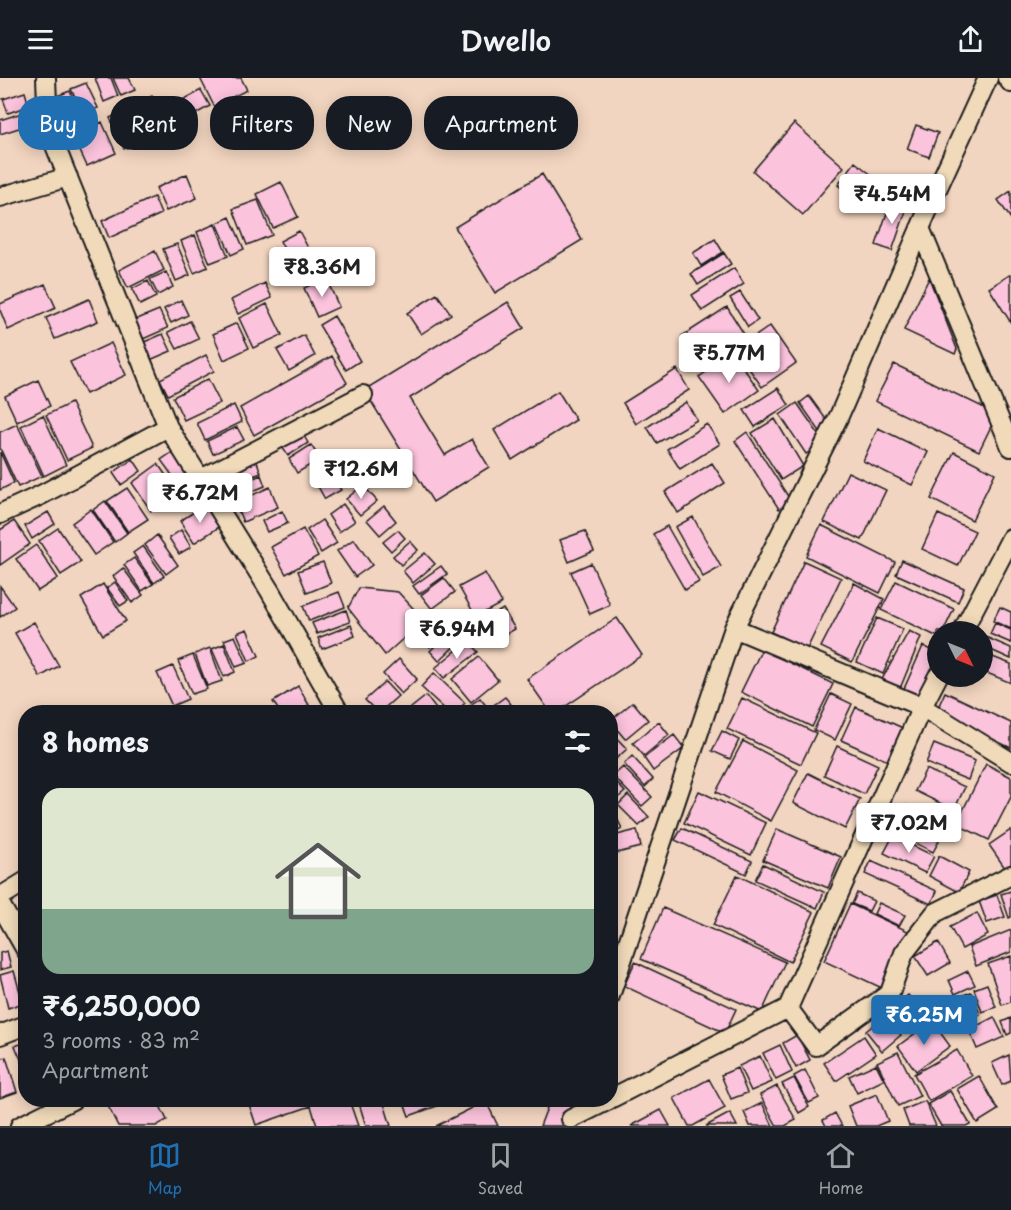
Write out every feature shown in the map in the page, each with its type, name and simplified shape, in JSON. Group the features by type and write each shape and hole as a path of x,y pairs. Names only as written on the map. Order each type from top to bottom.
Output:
{"street":[{"path":"46,78 48,128 168,427 270,591 335,705"},
{"path":"618,972 734,628 838,416 988,78"},
{"path":"1008,78 1011,83"},
{"path":"0,197 68,177"},
{"path":"920,228 1011,447"},
{"path":"201,479 363,395"},
{"path":"0,514 41,495 168,427"},
{"path":"968,621 1011,538"},
{"path":"734,628 922,707 1011,762"},
{"path":"618,1095 788,1008 932,687"},
{"path":"788,1008 816,1046 891,993 904,953 935,913 1011,875"},
{"path":"0,897 18,886"},
{"path":"0,904 18,936"},
{"path":"0,1035 18,1028"},
{"path":"20,1126 58,1107"},
{"path":"570,1123 574,1107"},
{"path":"570,1123 597,1107"}],"building":[{"path":"95,78 111,78 118,96 110,96 110,99 104,102"},
{"path":"113,78 129,78 135,90 121,96"},
{"path":"200,78 241,78 247,90 235,96 210,96 210,98"},
{"path":"86,83 92,96 74,96 71,89"},
{"path":"201,90 210,106 198,113 198,96 190,96"},
{"path":"70,91 72,96 57,96"},
{"path":"25,92 26,96 18,96 18,110 8,113 3,99"},
{"path":"18,114 18,128 0,134 0,120"},
{"path":"102,122 110,140 110,150 115,150 116,153 87,166 80,150 98,150 98,124"},
{"path":"794,123 844,167 803,215 753,171"},
{"path":"916,125 938,133 929,157 907,149"},
{"path":"855,162 877,179 859,201 838,185"},
{"path":"187,174 197,198 166,211 156,188"},
{"path":"542,174 582,240 495,293 455,227"},
{"path":"281,182 298,217 273,228 257,194"},
{"path":"1011,191 1011,219 998,200"},
{"path":"154,197 161,214 109,238 102,221"},
{"path":"892,198 908,205 892,251 876,245"},
{"path":"258,200 272,235 247,245 233,209"},
{"path":"230,217 244,249 231,255 217,223"},
{"path":"215,224 228,256 210,263 197,232"},
{"path":"299,231 320,270 301,281 280,241"},
{"path":"195,235 208,267 194,273 181,241"},
{"path":"715,239 723,252 701,266 693,253"},
{"path":"177,244 190,275 176,281 163,249"},
{"path":"155,251 164,270 128,288 119,270"},
{"path":"724,253 731,264 698,285 691,274"},
{"path":"734,268 744,284 702,311 692,295"},
{"path":"166,272 173,287 158,295 150,279"},
{"path":"1011,274 1011,323 989,288"},
{"path":"326,278 339,307 317,317 304,288"},
{"path":"929,278 957,349 955,354 904,330"},
{"path":"148,281 156,297 140,305 132,289"},
{"path":"265,283 272,298 238,314 231,300"},
{"path":"45,284 56,308 8,330 0,304"},
{"path":"740,292 758,320 748,327 730,298"},
{"path":"437,294 451,314 421,334 407,313"},
{"path":"89,299 98,321 55,339 46,318"},
{"path":"181,300 188,315 171,323 164,309"},
{"path":"508,302 524,328 410,398 445,455 472,439 489,467 433,502 364,390"},
{"path":"267,304 282,335 253,348 239,318"},
{"path":"727,307 744,334 699,362 682,336"},
{"path":"159,310 168,328 143,339 135,320"},
{"path":"334,316 360,361 346,370 319,325"},
{"path":"190,321 199,339 177,349 168,332"},
{"path":"237,323 249,348 224,360 213,334"},
{"path":"770,326 796,363 762,387 736,350"},
{"path":"163,334 171,351 150,360 142,343"},
{"path":"304,335 315,356 289,371 277,350"},
{"path":"111,343 126,375 86,394 70,362"},
{"path":"733,353 759,390 725,414 699,377"},
{"path":"206,355 214,371 168,395 160,379"},
{"path":"332,356 347,383 254,435 240,408"},
{"path":"894,364 997,414 979,451 875,401"},
{"path":"677,369 689,390 636,424 623,403"},
{"path":"208,379 220,403 184,420 173,397"},
{"path":"38,380 50,406 17,422 5,396"},
{"path":"778,388 789,405 755,427 744,410"},
{"path":"558,391 576,420 512,460 494,430"},
{"path":"809,396 831,426 821,433 800,403"},
{"path":"686,402 697,420 657,443 647,427"},
{"path":"71,403 92,448 67,460 46,415"},
{"path":"797,403 824,442 806,454 780,415"},
{"path":"234,405 242,422 205,440 197,423"},
{"path":"43,415 66,465 44,476 21,426"},
{"path":"775,419 803,466 781,480 752,433"},
{"path":"17,424 42,476 18,487 0,448 0,432"},
{"path":"707,424 720,444 680,469 667,449"},
{"path":"237,427 244,440 213,454 207,441"},
{"path":"878,428 928,452 912,485 863,461"},
{"path":"300,429 308,443 288,456 279,442"},
{"path":"747,432 791,501 779,509 735,441"},
{"path":"311,445 320,459 297,473 289,459"},
{"path":"177,449 198,477 182,489 161,460"},
{"path":"0,452 14,483 0,490"},
{"path":"954,452 995,473 972,520 931,499"},
{"path":"133,459 141,471 121,485 113,473"},
{"path":"256,459 261,473 225,487 220,473"},
{"path":"712,463 725,483 678,513 665,492"},
{"path":"158,464 178,493 151,511 132,483"},
{"path":"848,472 886,490 862,540 824,522"},
{"path":"331,474 341,490 325,499 316,483"},
{"path":"261,475 265,486 231,500 227,489"},
{"path":"363,485 377,501 360,515 346,499"},
{"path":"270,487 278,507 243,522 235,503"},
{"path":"127,488 148,519 128,532 107,501"},
{"path":"105,501 127,533 115,542 93,510"},
{"path":"206,504 221,526 194,543 180,521"},
{"path":"343,504 355,521 339,532 328,515"},
{"path":"384,506 396,521 380,535 367,520"},
{"path":"91,509 113,542 94,555 72,523"},
{"path":"282,511 288,523 267,532 262,521"},
{"path":"48,512 55,524 32,539 25,526"},
{"path":"938,514 975,531 958,566 922,549"},
{"path":"693,517 721,567 703,577 675,527"},
{"path":"322,520 337,543 321,553 307,530"},
{"path":"14,521 30,544 0,565 0,530"},
{"path":"821,525 895,562 880,593 806,556"},
{"path":"667,526 699,582 685,590 653,534"},
{"path":"58,528 81,562 61,575 39,541"},
{"path":"303,529 318,556 286,574 271,547"},
{"path":"181,530 191,547 179,554 169,538"},
{"path":"398,530 405,538 391,551 383,542"},
{"path":"585,531 594,551 569,562 560,540"},
{"path":"157,535 178,565 166,574 145,545"},
{"path":"354,539 372,565 355,577 337,551"},
{"path":"410,541 418,550 401,565 393,556"},
{"path":"36,545 58,578 38,591 16,559"},
{"path":"143,546 164,576 154,583 133,553"},
{"path":"425,553 435,564 413,583 403,571"},
{"path":"134,558 153,584 142,591 124,565"},
{"path":"902,560 964,588 958,602 896,574"},
{"path":"804,561 841,578 807,649 771,632"},
{"path":"323,562 331,583 307,593 298,571"},
{"path":"591,563 610,605 590,614 571,572"},
{"path":"441,566 447,574 419,594 413,586"},
{"path":"123,568 143,595 132,603 113,576"},
{"path":"485,573 502,603 476,617 459,587"},
{"path":"444,578 455,592 432,609 421,595"},
{"path":"896,581 954,609 948,621 927,621 927,632 881,610"},
{"path":"115,582 128,601 120,606 107,588"},
{"path":"854,583 884,599 852,662 821,647"},
{"path":"103,584 126,621 103,635 81,598"},
{"path":"0,586 15,607 0,617"},
{"path":"359,588 398,592 424,620 385,655 348,608"},
{"path":"339,592 345,607 309,621 303,606"},
{"path":"1000,607 1011,612 1011,629 993,621"},
{"path":"503,609 515,629 489,644 478,624"},
{"path":"346,610 350,622 317,634 312,623"},
{"path":"440,617 450,628 430,647 420,636"},
{"path":"617,618 642,655 567,705 545,705 527,679"},
{"path":"877,618 903,629 883,674 857,662"},
{"path":"34,622 59,666 40,677 15,633"},
{"path":"995,623 1011,630 1011,643 993,635"},
{"path":"351,625 355,636 322,649 318,638"},
{"path":"454,627 464,637 439,661 430,651"},
{"path":"247,629 259,656 249,661 237,633"},
{"path":"909,631 921,637 899,691 880,683"},
{"path":"235,636 247,663 236,667 224,640"},
{"path":"993,640 1011,648 1011,659 993,651"},
{"path":"468,641 478,652 444,678 435,668"},
{"path":"224,644 235,672 224,677 212,649"},
{"path":"923,646 927,648 927,685 920,699 903,691"},
{"path":"210,648 222,681 207,686 195,654"},
{"path":"762,649 833,684 812,727 741,692"},
{"path":"193,655 207,689 192,694 178,661"},
{"path":"479,657 498,680 471,702 452,679"},
{"path":"993,657 1011,664 1011,683 993,676"},
{"path":"399,659 417,679 401,694 383,674"},
{"path":"173,666 188,699 172,705 157,673"},
{"path":"434,673 465,703 463,705 440,705 421,687"},
{"path":"385,682 398,696 388,705 370,705 365,700"},
{"path":"298,686 309,705 275,705 273,702"},
{"path":"945,692 1011,723 1011,748 936,712"},
{"path":"831,694 852,704 835,740 814,730"},
{"path":"426,696 433,705 415,705"},
{"path":"505,697 511,704 510,705 494,705"},
{"path":"480,698 485,705 470,705"},
{"path":"742,698 816,733 801,764 727,729"},
{"path":"633,702 648,720 625,739 618,731 618,714"},
{"path":"856,707 905,729 890,762 841,740"},
{"path":"659,722 669,735 644,756 633,743"},
{"path":"722,731 739,740 730,759 712,751"},
{"path":"674,735 684,748 653,771 644,758"},
{"path":"618,739 627,749 618,757"},
{"path":"743,741 798,770 771,821 716,792"},
{"path":"934,744 975,761 968,780 926,763"},
{"path":"837,746 878,765 864,794 824,775"},
{"path":"632,756 653,779 645,787 624,764"},
{"path":"986,764 1011,777 1011,797 989,840 956,824"},
{"path":"623,767 652,797 642,806 618,781 618,772"},
{"path":"926,769 965,787 954,810 915,791"},
{"path":"808,773 860,799 845,829 793,803"},
{"path":"618,784 625,792 618,798"},
{"path":"699,791 766,823 751,855 684,823"},
{"path":"628,795 649,817 639,826 618,805"},
{"path":"906,805 946,826 940,838 899,817"},
{"path":"900,821 939,841 933,852 894,832"},
{"path":"682,828 752,861 746,874 675,840"},
{"path":"777,829 841,857 828,888 763,860"},
{"path":"637,830 641,847 618,853 618,835"},
{"path":"1011,830 1011,864 1005,868 989,845"},
{"path":"893,836 934,856 925,873 884,853"},
{"path":"939,856 969,872 959,892 929,876"},
{"path":"871,861 937,891 931,904 865,874"},
{"path":"763,864 824,892 817,908 755,880"},
{"path":"737,875 814,912 790,962 713,925"},
{"path":"1011,891 1011,917 1009,918 1001,894"},
{"path":"857,893 874,901 869,911 852,904"},
{"path":"997,895 1005,917 987,923 979,901"},
{"path":"879,903 905,915 899,926 874,914"},
{"path":"850,904 910,932 884,989 824,961"},
{"path":"663,908 785,962 762,1012 641,959"},
{"path":"977,913 988,935 962,949 950,927"},
{"path":"1011,930 1011,952 976,966 969,947"},
{"path":"938,942 950,963 928,976 915,956"},
{"path":"7,951 11,967 0,970 0,953"},
{"path":"1011,956 1011,1002 1002,1005 988,964"},
{"path":"635,962 736,1009 725,1033 624,986"},
{"path":"14,971 18,985 18,1005 8,1008 0,975"},
{"path":"968,971 975,985 955,994 949,980"},
{"path":"987,984 996,1007 982,1012 974,989"},
{"path":"971,992 980,1014 955,1024 946,1002"},
{"path":"908,995 926,1015 906,1034 888,1013"},
{"path":"886,1015 901,1035 882,1051 866,1031"},
{"path":"994,1017 1004,1037 977,1049 969,1030"},
{"path":"1011,1018 1011,1033 1007,1035 1002,1022"},
{"path":"932,1021 950,1046 916,1071 898,1046"},
{"path":"797,1035 810,1060 796,1068 783,1043"},
{"path":"864,1036 876,1054 836,1081 824,1063"},
{"path":"780,1045 792,1072 776,1080 763,1053"},
{"path":"957,1050 972,1076 929,1101 914,1074"},
{"path":"898,1052 920,1096 898,1106 877,1062"},
{"path":"1009,1055 1011,1081 1002,1085 992,1063"},
{"path":"760,1056 772,1082 751,1091 739,1066"},
{"path":"6,1057 17,1092 0,1098 0,1059"},
{"path":"876,1064 884,1080 857,1093 849,1076"},
{"path":"737,1068 747,1093 731,1099 721,1075"},
{"path":"805,1070 819,1098 809,1103 794,1076"},
{"path":"979,1076 998,1110 977,1123 957,1089"},
{"path":"794,1078 809,1107 799,1113 782,1084"},
{"path":"709,1079 725,1108 689,1126 674,1098"},
{"path":"777,1086 796,1120 785,1126 777,1126 760,1095"},
{"path":"950,1091 970,1124 941,1126 928,1104"},
{"path":"877,1094 888,1121 876,1126 856,1126 848,1106"},
{"path":"925,1101 936,1126 909,1126 903,1110"},
{"path":"762,1103 773,1126 750,1126 744,1112"},
{"path":"108,1107 160,1107 167,1120 156,1126 118,1126"},
{"path":"250,1107 308,1107 256,1125"},
{"path":"311,1107 351,1107 358,1126 317,1126"},
{"path":"360,1107 385,1107 391,1126 366,1126"},
{"path":"406,1107 434,1107 409,1116"},
{"path":"474,1107 489,1107 498,1126 436,1126"},
{"path":"547,1107 570,1107 563,1126 540,1126"},
{"path":"661,1110 670,1126 631,1126"},
{"path":"730,1113 737,1126 706,1126"},
{"path":"835,1113 842,1126 826,1126 823,1120"}]}
